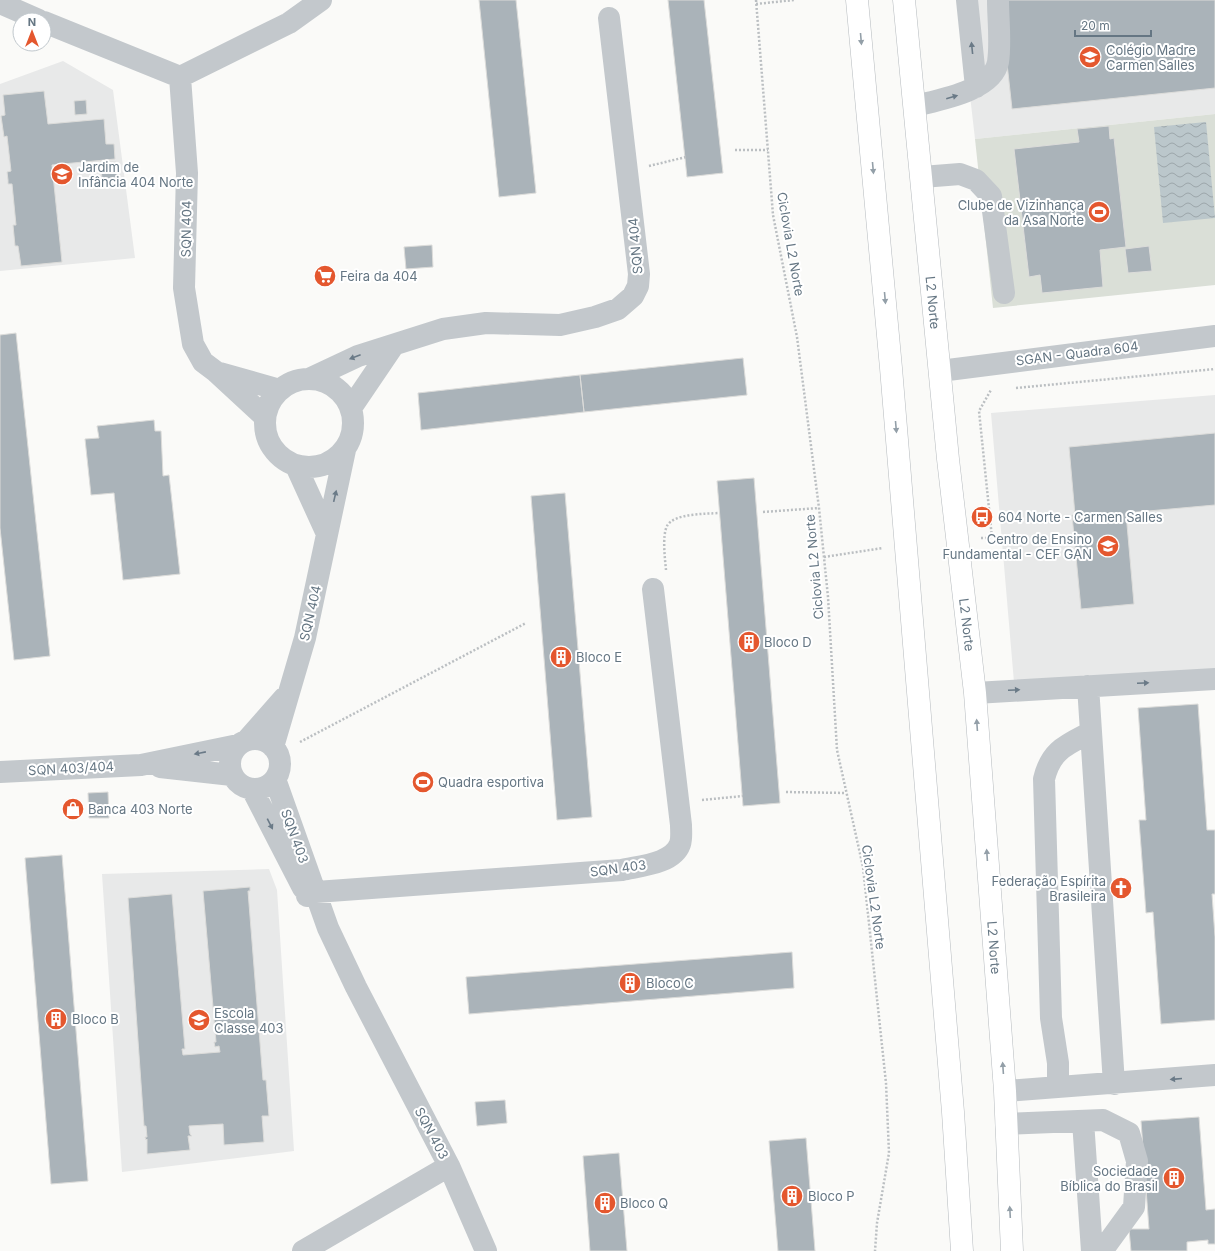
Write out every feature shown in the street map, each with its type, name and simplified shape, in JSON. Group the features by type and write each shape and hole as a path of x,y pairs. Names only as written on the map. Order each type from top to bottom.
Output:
{"main road":[{"path":"857,0 906,544 952,1104 962,1251"},
{"name":"L2 Norte","path":"904,0 948,459 975,693 1004,1091 1012,1251"}],"street":[{"path":"52,25 180,77 289,23 321,0"},
{"path":"967,0 976,87"},
{"path":"915,106 956,96 985,83 998,63 998,0"},
{"path":"0,3 21,12"},
{"name":"SQN 404","path":"309,379 358,356 443,329 486,322 560,325 595,318 618,309 633,296 638,286 639,274 609,18"},
{"name":"SQN 404","path":"180,77 187,173 184,288 193,344 203,362 265,417"},
{"path":"922,176 960,174 976,180 991,196 1004,293"},
{"name":"SGAN - Quadra 604","path":"940,371 1215,336"},
{"path":"351,408 393,346"},
{"name":"SQN 404","path":"216,372 280,390"},
{"path":"309,379 327,383 342,393 351,408 354,422 352,437 345,450 332,462 314,468 296,466 282,459 271,447 265,433 265,417 270,402 280,390 294,382 309,379"},
{"name":"SQN 404","path":"275,750 305,638 345,450"},
{"path":"296,466 327,534"},
{"name":"SQN 403","path":"311,894 622,870 644,865 672,855 680,845 681,825 653,589"},
{"path":"975,693 1215,679"},
{"path":"1088,686 1114,1084"},
{"name":"SQN 404","path":"242,743 290,691"},
{"path":"1058,1087 1058,1063 1052,1018 1044,779 1047,766 1055,753 1091,732"},
{"path":"256,739 265,741 275,750 280,763 279,772 269,785 252,789 240,785 232,775 229,765 231,754 242,743 256,739"},
{"name":"SQN 403/404","path":"141,765 242,743"},
{"name":"SQN 403/404","path":"0,772 141,765 232,775"},
{"name":"SQN 403","path":"275,779 311,894"},
{"name":"SQN 403","path":"252,789 311,894 356,987 449,1166 486,1251"},
{"path":"1004,1091 1114,1084 1215,1075"},
{"path":"1006,1124 1103,1120 1129,1133 1137,1161 1134,1207 1102,1251"},
{"path":"1083,1121 1092,1251"},
{"name":"SQN 403","path":"303,1251 449,1166"}],"path":[{"path":"756,2 794,0"},
{"name":"Ciclovia L2 Norte","path":"756,2 773,215 797,337 819,508 824,557 837,750 863,867 886,1082 889,1153 877,1224 875,1251"},
{"path":"735,150 768,150"},
{"path":"627,171 686,157"},
{"path":"1014,388 1215,369"},
{"path":"992,538 979,411 990,390 998,389"},
{"path":"763,512 819,508"},
{"path":"653,589 654,585 664,580 666,576 665,535 667,526 675,519 692,515 719,513"},
{"path":"824,557 906,544"},
{"path":"275,750 526,623"},
{"path":"786,792 846,793"},
{"path":"679,803 743,796"}],"shaded area":[{"name":"Colégio Madre Carmen Salles","path":"959,0 1215,0 1215,114 975,139"},
{"name":"Jardim de Infância 404 Norte","path":"63,61 113,90 135,258 0,271 0,84"},
{"name":"Clube de Vizinhança da Asa Norte","path":"1215,114 1215,285 993,308 975,139"},
{"name":"Centro de Ensino Fundamental - CEF GAN","path":"1215,395 1215,679 1015,694 991,413"},
{"name":"Escola Classe 403","path":"269,869 277,890 294,1151 122,1172 102,874"}],"water":[{"path":"1206,122 1215,218 1163,223 1154,127"}],"building":[{"path":"479,0 516,0 536,193 499,197"},
{"path":"668,0 704,0 723,173 687,177"},
{"name":"Colégio Madre Carmen Salles","path":"1000,0 1215,0 1215,88 1012,109"},
{"path":"44,91 48,124 104,119 106,144 114,144 115,159 52,165 62,262 21,266 18,246 15,246 13,225 16,225 12,184 8,184 7,172 11,171 7,136 4,137 1,116 5,115 3,95"},
{"path":"86,100 87,114 75,115 74,101"},
{"path":"1109,126 1110,139 1114,138 1126,247 1100,250 1103,287 1042,293 1040,275 1029,277 1014,149 1079,142 1077,129"},
{"path":"100,162 116,162 119,184 103,186"},
{"path":"432,245 433,267 406,269 404,247"},
{"path":"1149,246 1152,271 1128,273 1125,249"},
{"path":"16,333 50,656 14,660 0,528 0,335"},
{"path":"743,358 747,395 584,412 580,375"},
{"path":"580,375 584,412 421,430 418,393"},
{"path":"154,420 155,431 161,431 163,476 169,475 180,574 123,580 114,493 91,495 85,439 99,438 97,426"},
{"path":"1215,433 1215,505 1126,513 1134,604 1081,609 1072,515 1075,515 1069,447"},
{"name":"Bloco D","path":"754,478 780,803 743,806 717,481"},
{"name":"Bloco E","path":"565,493 592,817 557,820 531,496"},
{"path":"1198,704 1207,830 1215,830 1215,894 1212,894 1215,937 1215,1020 1161,1024 1153,912 1146,913 1139,820 1146,820 1138,708"},
{"path":"108,792 109,818 89,818 88,793"},
{"name":"Bloco B","path":"62,855 88,1181 51,1184 25,858"},
{"path":"250,887 250,891 248,891 262,1068 263,1080 266,1080 269,1116 262,1116 264,1142 224,1145 223,1124 189,1126 190,1134 192,1136 188,1136 190,1150 147,1154 147,1139 146,1140 145,1137 147,1137 146,1126 144,1126 128,898 172,894 185,1049 182,1049 183,1055 220,1052 219,1046 215,1047 214,1042 216,1042 203,891"},
{"name":"Bloco C","path":"792,952 794,988 469,1014 466,977"},
{"path":"505,1100 507,1123 477,1126 475,1102"},
{"name":"Sociedade Bíblica do Brasil","path":"1199,1117 1206,1210 1215,1209 1215,1244 1208,1244 1208,1240 1187,1242 1187,1251 1131,1251 1129,1229 1149,1229 1141,1121"},
{"name":"Bloco P","path":"806,1138 815,1251 778,1251 769,1141"},
{"name":"Bloco Q","path":"619,1153 627,1251 590,1251 583,1156"}],"place":[{"name":"Colégio Madre Carmen Salles","path":"1090,57"},
{"name":"Jardim de Infância 404 Norte","path":"62,174"},
{"name":"Clube de Vizinhança da Asa Norte","path":"1099,212"},
{"name":"Feira da 404","path":"325,276"},
{"name":"604 Norte - Carmen Salles","path":"982,517"},
{"name":"Centro de Ensino Fundamental - CEF GAN","path":"1108,546"},
{"name":"Bloco D","path":"749,642"},
{"name":"Bloco E","path":"561,657"},
{"name":"Quadra esportiva","path":"423,782"},
{"name":"Banca 403 Norte","path":"73,809"},
{"name":"Federação Espírita Brasileira","path":"1121,888"},
{"name":"Bloco C","path":"630,983"},
{"name":"Bloco B","path":"56,1019"},
{"name":"Escola Classe 403","path":"199,1020"},
{"name":"Sociedade Bíblica do Brasil","path":"1174,1178"},
{"name":"Bloco P","path":"792,1196"},
{"name":"Bloco Q","path":"605,1203"}]}
